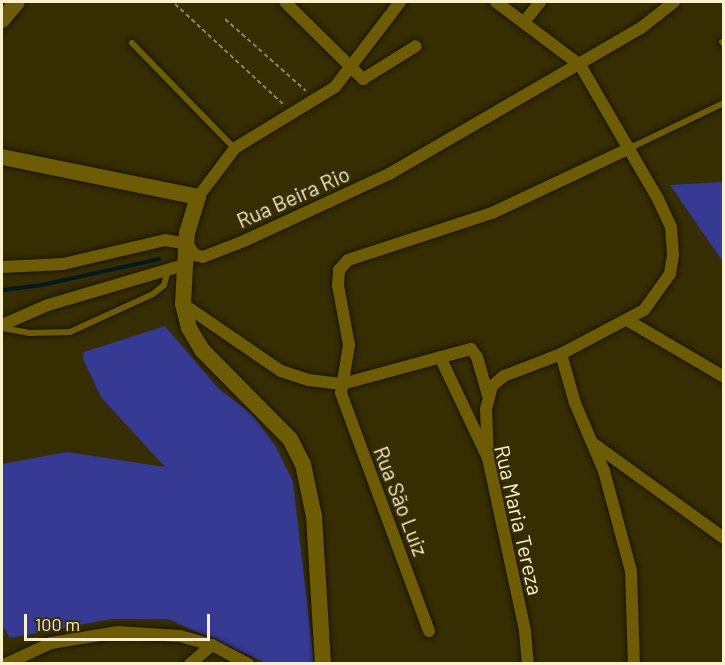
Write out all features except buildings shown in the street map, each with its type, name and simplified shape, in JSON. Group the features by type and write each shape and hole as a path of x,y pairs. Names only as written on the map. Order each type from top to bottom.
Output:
{"street":[{"path":"2,20 17,2"},
{"path":"285,2 349,68 363,78 416,46"},
{"path":"323,663 314,516 303,464 290,439 202,350 189,328 183,304 187,244 198,197 235,148 335,87 400,2"},
{"path":"488,395 504,376 561,354 627,320 658,295 670,274 673,255 671,227 630,148 580,65 496,2"},
{"path":"524,22 540,2"},
{"path":"580,65 641,28 674,2"},
{"name":"Rua Beira Rio","path":"2,267 63,264 165,240 187,244 195,255 202,257 325,206 580,65"},
{"path":"342,384 350,345 338,285 339,270 348,260 492,213 630,148"},
{"path":"2,157 198,197"},
{"path":"2,327 59,302 187,264"},
{"path":"183,304 281,371 342,384 466,348 475,351 488,395 488,458"},
{"path":"627,320 723,377"},
{"path":"561,354 575,403 592,443 631,571 634,663"},
{"name":"Rua Maria Tereza","path":"440,357 488,458 528,663"},
{"name":"Rua São Luiz","path":"342,384 344,405 429,631"},
{"path":"592,443 723,538"},
{"path":"6,663 51,643 86,635 155,633 212,645 248,663"},
{"path":"190,663 212,645"}],"lane":[{"path":"132,43 235,148"},
{"path":"630,148 721,105"},
{"path":"2,327 29,333 70,332 153,294 164,285 168,270"}],"path":[{"path":"175,4 292,112"},
{"path":"225,19 315,99"}],"shaded area":[{"path":"724,182 723,262 670,185"},
{"path":"165,326 218,388 253,415 276,447 293,482 314,663 266,663 168,619 111,619 10,638 2,625 2,464 67,452 165,467 101,397 83,359 84,352"}],"waterway":[{"path":"2,290 42,285 159,259"}]}
